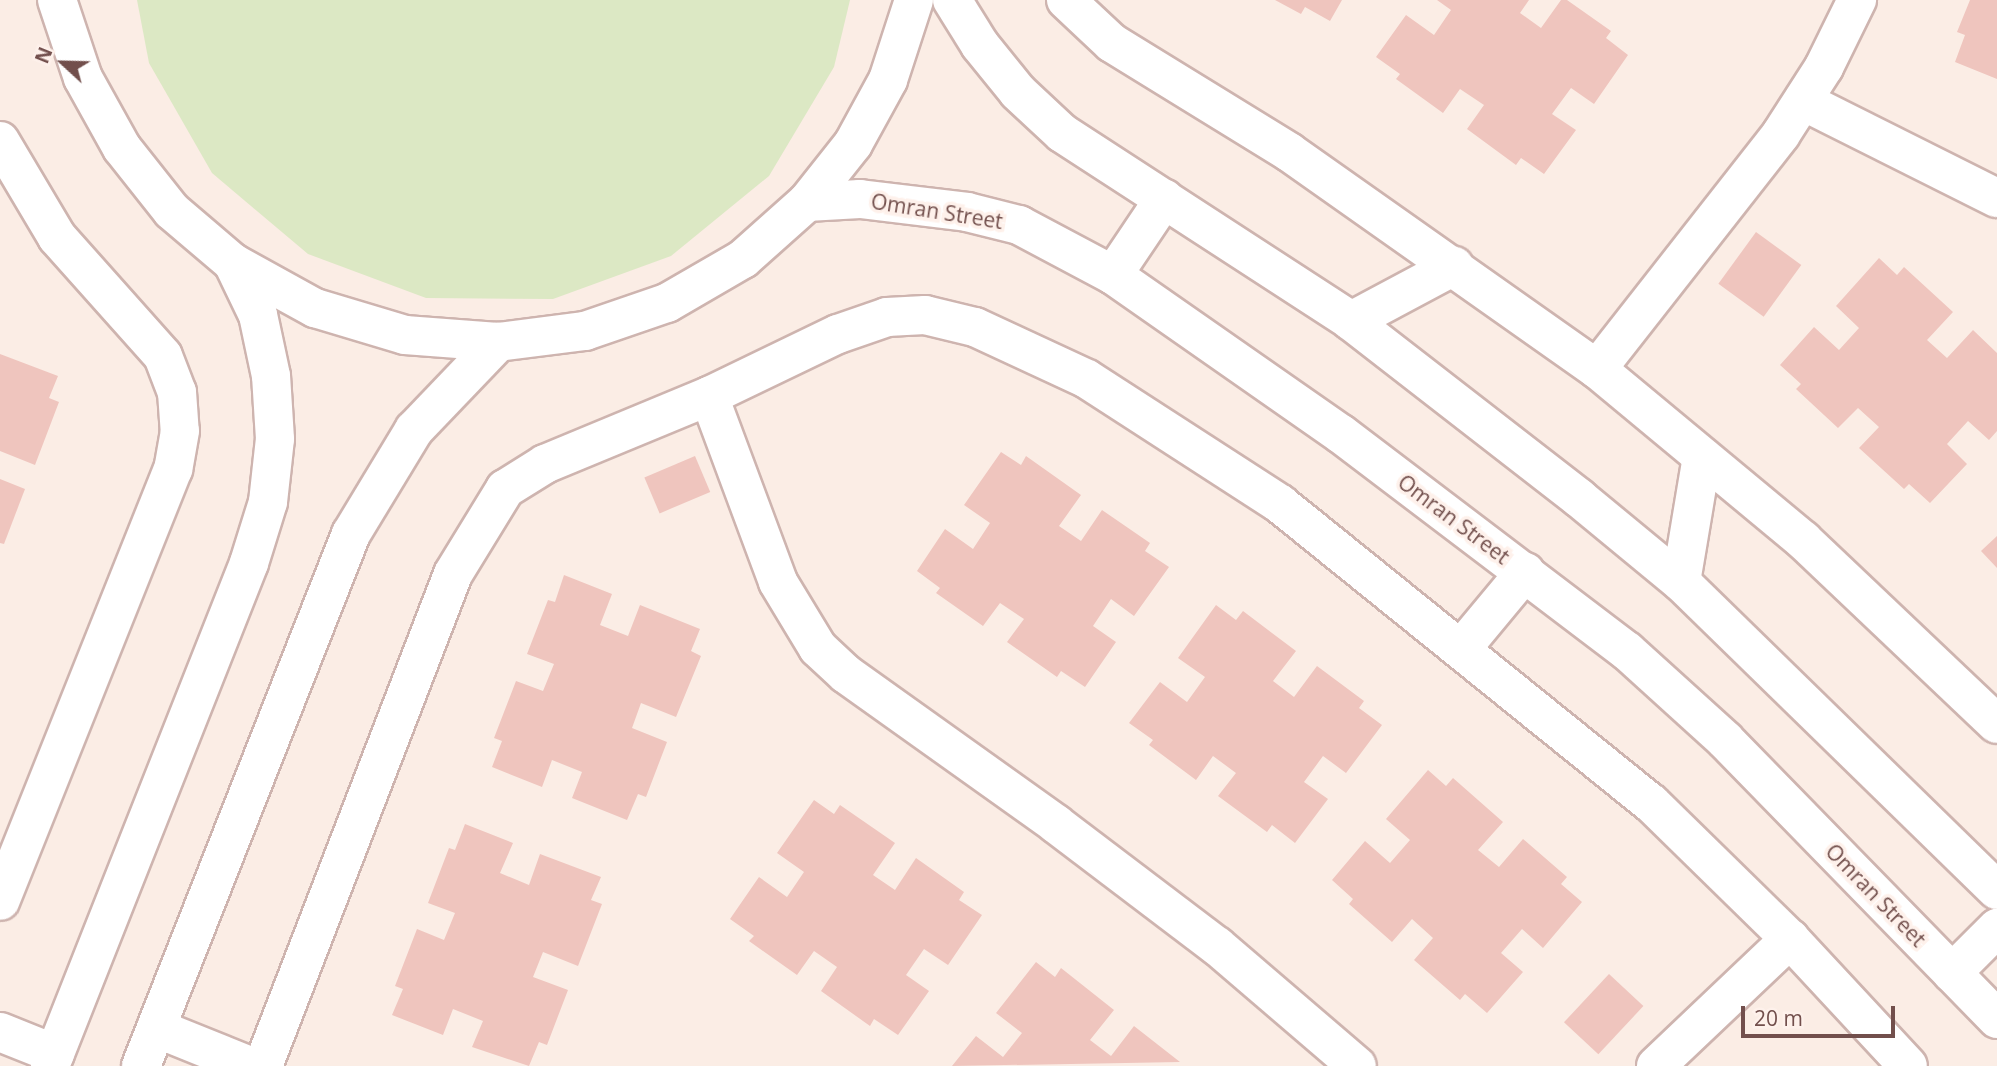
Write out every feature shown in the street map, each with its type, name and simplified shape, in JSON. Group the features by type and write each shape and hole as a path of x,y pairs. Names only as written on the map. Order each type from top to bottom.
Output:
{"street":[{"path":"57,0 83,78 121,148 172,211 233,263 328,312 405,335 499,342 585,331 667,303 743,259 807,201 853,144 888,80 914,0"},
{"path":"952,0 980,45 1018,92 1062,132 1351,321 1681,582 1997,890"},
{"path":"1066,0 1112,43 1289,152 1597,369 1803,540 1997,724"},
{"path":"1597,369 1757,167 1803,101 1857,0"},
{"path":"1803,101 1995,198"},
{"path":"0,141 12,193 140,326 163,356 177,392 180,431 173,469 0,901"},
{"name":"Omran Street","path":"807,201 860,199 967,212 1019,225 1113,275 1341,434 1628,651 1725,740 1997,1019"},
{"path":"1113,275 1164,199"},
{"path":"0,1032 52,1060 249,563 268,502 275,439 271,376 258,315 233,263"},
{"path":"1351,321 1454,266"},
{"path":"263,1066 453,573 476,529 505,489 545,464 709,396 838,334 887,317 925,315 975,327 1087,379 1168,428 1280,503 1651,803 1790,939 1908,1066"},
{"path":"141,1066 351,534 414,430 499,342"},
{"path":"709,396 778,582 818,648 855,680 1056,824 1217,946 1357,1066"},
{"path":"1681,582 1702,457"},
{"path":"1462,648 1525,572"},
{"path":"1952,974 1997,928"},
{"path":"1656,1066 1790,939"},
{"path":"156,1028 250,1066"}],"green space":[{"path":"137,0 850,0 834,67 769,176 671,256 553,299 426,298 308,254 212,173 149,63"}],"building":[{"path":"1275,0 1342,0 1330,21 1305,7 1301,14"},
{"path":"1437,0 1529,0 1520,13 1541,28 1561,0 1567,0 1611,31 1606,38 1628,55 1594,104 1571,88 1552,114 1576,130 1544,174 1521,158 1516,165 1467,129 1484,105 1460,89 1443,113 1396,79 1400,74 1376,57 1406,15 1434,35 1451,10"},
{"path":"1970,0 1997,0 1997,79 1955,62 1965,35 1957,32"},
{"path":"1756,232 1801,265 1764,317 1718,284"},
{"path":"1879,258 1897,275 1904,267 1953,312 1927,340 1947,358 1973,330 1997,353 1997,431 1989,440 1968,421 1947,444 1967,464 1930,503 1909,484 1904,489 1859,448 1879,427 1858,408 1838,428 1796,389 1801,384 1780,365 1814,327 1839,350 1859,328 1836,306"},
{"path":"0,354 58,376 49,398 59,402 35,465 0,451"},
{"path":"1001,452 1021,465 1026,456 1081,495 1059,526 1081,541 1102,510 1150,543 1145,551 1169,567 1134,616 1111,599 1093,626 1116,642 1085,687 1061,671 1057,677 1007,642 1024,619 1000,603 983,626 936,593 940,588 917,571 945,529 973,549 990,523 964,505"},
{"path":"695,456 710,492 660,513 644,477"},
{"path":"0,479 25,489 4,544 0,543"},
{"path":"1997,536 1997,568 1981,551"},
{"path":"564,575 612,594 600,625 628,636 640,605 700,629 691,651 701,656 676,717 641,703 632,728 667,742 646,797 638,794 627,820 572,798 582,772 552,760 542,787 492,767 502,741 494,738 516,681 543,691 554,664 527,654 548,600 555,602"},
{"path":"1216,605 1236,620 1243,611 1296,651 1273,681 1294,697 1317,666 1364,701 1359,708 1382,725 1346,773 1323,756 1304,782 1328,799 1295,843 1272,825 1267,832 1218,796 1236,773 1213,756 1196,780 1149,745 1153,740 1129,723 1160,682 1187,702 1205,677 1178,658"},
{"path":"1428,770 1446,786 1453,778 1503,822 1478,850 1499,867 1523,839 1567,877 1561,884 1582,902 1543,948 1522,929 1501,953 1523,972 1487,1013 1465,994 1460,1000 1414,960 1433,938 1412,919 1392,942 1349,904 1353,899 1332,880 1365,841 1390,863 1410,840 1386,819"},
{"path":"814,800 834,814 840,805 895,843 873,875 895,890 916,858 964,892 959,900 982,915 948,965 924,949 906,975 929,991 898,1035 874,1019 870,1026 821,991 837,967 814,951 797,975 749,941 754,936 730,919 759,877 787,897 804,872 777,853"},
{"path":"465,824 513,843 500,873 529,885 540,854 601,877 591,900 602,904 578,966 543,952 533,977 568,990 547,1045 539,1042 529,1066 472,1047 483,1021 453,1009 443,1035 392,1015 403,989 395,986 417,929 444,940 455,913 428,903 449,848 455,850"},
{"path":"1036,962 1055,977 1061,968 1114,1010 1090,1040 1111,1056 1134,1026 1180,1062 952,1066 976,1036 1003,1057 1022,1033 996,1013"},
{"path":"1609,974 1643,1006 1598,1054 1564,1022"}]}
